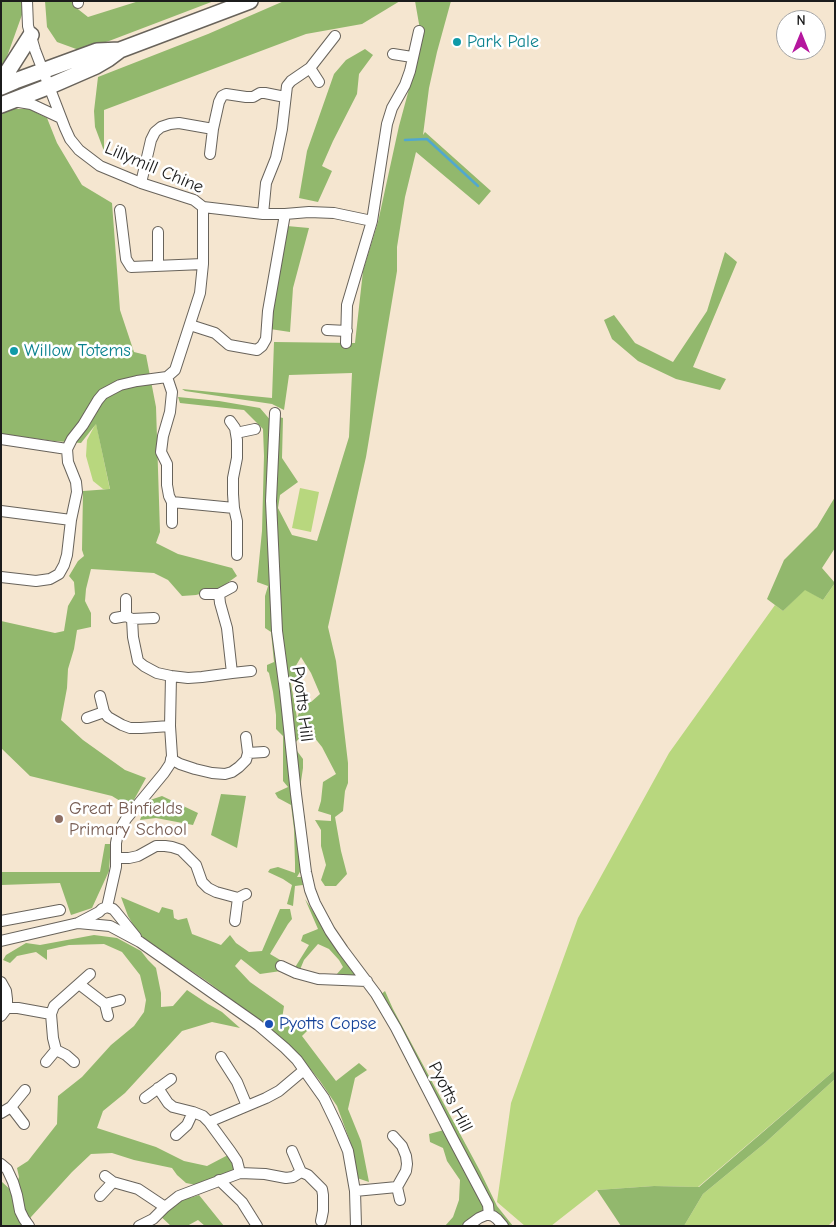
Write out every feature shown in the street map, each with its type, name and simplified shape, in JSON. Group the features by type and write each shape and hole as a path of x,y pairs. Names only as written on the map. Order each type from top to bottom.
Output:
{"highway":[{"path":"5,101 50,86 96,66 120,50 250,1"},
{"path":"1,78 8,71 31,36"},
{"path":"1,87 97,51 120,50"}],"street":[{"name":"Lillymill Chine","path":"27,1 27,18 35,50 70,139 100,166 141,184 194,200 203,207 263,214 334,213 372,221"},
{"path":"346,343 348,306 372,221 387,124 392,108 405,85 410,71 419,31"},
{"path":"263,214 266,183 276,158 282,129 287,86 292,80 310,68 335,36"},
{"path":"394,54 412,57"},
{"path":"310,68 319,82"},
{"path":"210,154 213,129 222,96 226,94 253,97 260,93 265,93 285,97"},
{"path":"5,101 31,104 61,118"},
{"path":"141,184 151,140 155,132 161,127 179,124 213,129"},
{"path":"1,577 36,581 50,579 59,574 64,566 67,555 71,520 77,492 76,482 68,462 68,449 72,439 103,394 120,385 167,376 175,370 200,294 203,264 203,207"},
{"path":"120,210 126,259 131,267 203,264"},
{"path":"190,325 215,333 229,345 257,350 262,346 266,340 268,311 285,214"},
{"path":"158,232 158,265"},
{"path":"327,330 347,331"},
{"path":"167,376 172,392 170,412 163,436 161,452 167,464 167,485 172,502 172,523"},
{"name":"Pyotts Hill","path":"275,413 271,501 276,631 285,691 306,872 310,890 326,924 376,994 396,1028 452,1139 488,1204 489,1215"},
{"path":"230,421 235,428 237,440 233,478 234,508 237,521 237,555"},
{"path":"236,433 255,429"},
{"path":"1,439 68,449"},
{"path":"172,502 234,508"},
{"path":"1,511 71,520"},
{"path":"206,594 220,594 232,587"},
{"path":"220,594 221,609 227,628 232,673"},
{"path":"126,599 138,661 144,666 157,673 188,678 251,672"},
{"path":"115,618 154,618"},
{"path":"78,923 113,925 117,920 109,910 110,894 116,867 118,833 126,818 164,773 170,764 172,756 170,726 171,676"},
{"path":"100,696 104,712 108,717 130,728 170,726"},
{"path":"87,718 104,712"},
{"path":"171,760 195,769 226,774 232,772 246,760 248,753 246,737"},
{"path":"248,753 264,752"},
{"path":"116,858 138,856 156,846 172,847 181,850 196,865 202,882 208,888 216,892 242,896 235,921"},
{"path":"1,921 60,910"},
{"path":"1,941 78,923 109,910"},
{"path":"109,910 98,918 106,925 140,942 258,1025 297,1060 324,1098 348,1151 355,1190 356,1226"},
{"path":"109,910 140,942"},
{"path":"281,966 296,973 318,979 367,981"},
{"path":"74,1062 56,1050 51,1014 54,1006 90,974"},
{"path":"1,982 6,991 7,999 4,1012 18,1008 51,1014"},
{"path":"79,984 105,1004 108,1016"},
{"path":"105,1004 120,1000"},
{"path":"46,1062 56,1050"},
{"path":"220,1057 237,1082 247,1106"},
{"path":"209,1122 279,1091 304,1070"},
{"path":"145,1098 171,1079"},
{"path":"158,1088 173,1107 203,1116 209,1122 231,1152 240,1173"},
{"path":"1,1113 11,1107 25,1090"},
{"path":"11,1107 24,1124"},
{"path":"176,1135 187,1125 193,1112"},
{"path":"393,1136 402,1146 407,1164 397,1187 400,1200"},
{"path":"292,1151 301,1172 308,1175 322,1189 323,1211 321,1221"},
{"path":"1,1164 7,1169 13,1182 20,1211 29,1226"},
{"path":"139,1226 154,1219 179,1196 240,1173 264,1174 286,1178 293,1177 301,1172"},
{"path":"100,1196 109,1179 138,1189 165,1207"},
{"path":"219,1180 242,1202 258,1226"},
{"path":"355,1190 397,1187"},
{"path":"468,1226 486,1215 493,1216 503,1226"}],"green space":[{"path":"1,1 22,1 23,12 4,65 1,67"},
{"path":"45,1 73,1 74,6 88,17 139,1 214,1 109,41 79,50 57,42 47,27"},
{"path":"284,1 400,1 362,24 306,34 104,110 104,151 95,127 94,111 98,77 208,34"},
{"path":"415,1 451,1 429,88 423,135 425,132 491,191 479,205 416,152 405,197 397,247 397,271 366,457 328,627 336,661 348,763 348,783 345,791 343,811 335,817 347,874 336,886 325,886 321,880 326,865 321,846 321,830 315,820 331,821 331,815 318,811 323,782 336,774 322,747 314,737 314,727 306,731 295,743 297,751 303,759 300,788 306,827 299,828 301,870 297,877 302,877 303,885 295,886 293,906 287,904 292,885 268,872 270,869 278,867 295,873 295,863 291,805 278,798 275,793 288,787 283,781 283,736 276,729 273,692 267,671 267,665 274,662 271,632 265,628 265,596 268,586 257,582 262,531 263,429 244,410 180,403 178,397 260,408 272,422 279,417 283,418 282,458 298,482 280,495 278,508 292,535 317,541 349,437 352,373 289,375 284,410 272,404 182,389 272,398 274,342 355,343 363,271 378,222 399,126 422,41","holes":["301,657 311,673 320,694 311,702 303,702 297,718 290,678 295,684 301,678 294,669"]},
{"path":"365,49 373,55 359,74 357,94 322,166 332,171 318,202 299,198 307,151 334,74 346,60"},
{"path":"9,109 29,109 47,118 57,143 82,185 112,203 120,310 134,352 146,355 156,407 160,532 156,543 178,554 232,568 237,576 219,589 196,595 182,596 168,580 154,573 91,569 85,601 91,613 91,627 77,630 68,669 67,688 61,720 83,740 125,770 146,778 130,807 112,796 30,776 1,748 1,621 55,633 64,631 68,606 75,594 74,582 69,576 78,561 84,556 82,550 83,491 110,489 96,424 81,443 1,434 1,113"},
{"path":"287,226 309,228 293,288 290,332 270,329"},
{"path":"725,252 737,262 693,367 726,379 720,390 676,379 638,361 612,339 604,320 614,315 635,343 673,362 707,311"},
{"path":"96,423 110,490 103,489 93,481 86,456 87,440"},
{"path":"300,488 319,492 311,532 292,528"},
{"path":"835,497 835,548 822,568 835,583 823,600 805,590 783,611 767,599 784,560 817,527"},
{"path":"835,583 835,1070 698,1187 654,1186 597,1190 551,1226 525,1226 497,1202 511,1103 578,918 669,753 775,605 783,611 805,589 823,600"},
{"path":"221,794 246,796 237,848 211,835"},
{"path":"162,796 198,813 193,825 156,818 140,820 147,801"},
{"path":"105,844 111,844 109,871 92,908 71,915 60,883 1,885 1,872 100,872"},
{"path":"121,897 159,913 162,907 173,910 174,918 178,920 187,918 192,934 221,945 230,935 236,943 249,952 262,951 280,909 290,909 292,919 270,954 287,964 281,971 260,974 241,959 235,966 250,982 284,1006 282,1019 288,1026 305,1019 310,1028 302,1036 336,1081 359,1063 367,1070 355,1078 348,1109 361,1141 369,1182 357,1178 351,1144 337,1106 299,1055 277,1034 208,982 140,936 128,916"},
{"path":"305,899 340,953 355,972 357,980 336,975 343,967 339,960 329,949 318,944 304,960 299,972 294,969 309,945 301,941 303,935 318,929"},
{"path":"94,935 117,938 141,951 156,968 161,993 161,1007 173,1006 187,990 222,1012 240,1028 212,1022 182,1031 125,1093 103,1111 97,1128 156,1147 184,1161 207,1166 228,1155 237,1170 196,1185 186,1183 172,1168 112,1153 91,1154 31,1217 26,1226 1,1226 1,1181 14,1193 19,1177 17,1168 28,1161 57,1124 58,1096 82,1077 111,1045 134,1026 144,1012 146,1000 140,975 122,952 104,944 69,945 47,950 47,960 36,952 17,956 10,963 3,960 6,955 26,943 40,945"},
{"path":"385,991 497,1206 513,1226 505,1226 481,1213 460,1226 445,1226 453,1217 459,1200 460,1180 447,1161 443,1148 430,1142 429,1134 444,1130 393,1034 379,996"},
{"path":"835,1070 835,1079 765,1143 703,1194 684,1226 621,1226 597,1190 654,1186 699,1187"},
{"path":"835,1079 835,1219 828,1226 684,1226 703,1194 765,1143"},
{"path":"199,1195 224,1226 205,1226 198,1220 187,1226 171,1226 157,1213 182,1197 190,1198"}],"waterway":[{"path":"405,140 427,139 478,186"}],"place":[{"name":"Park Pale","path":"457,42"},
{"name":"Willow Totems","path":"14,351"},
{"name":"Great Binfields Primary School","path":"59,819"},
{"name":"Pyotts Copse","path":"269,1024"}]}
